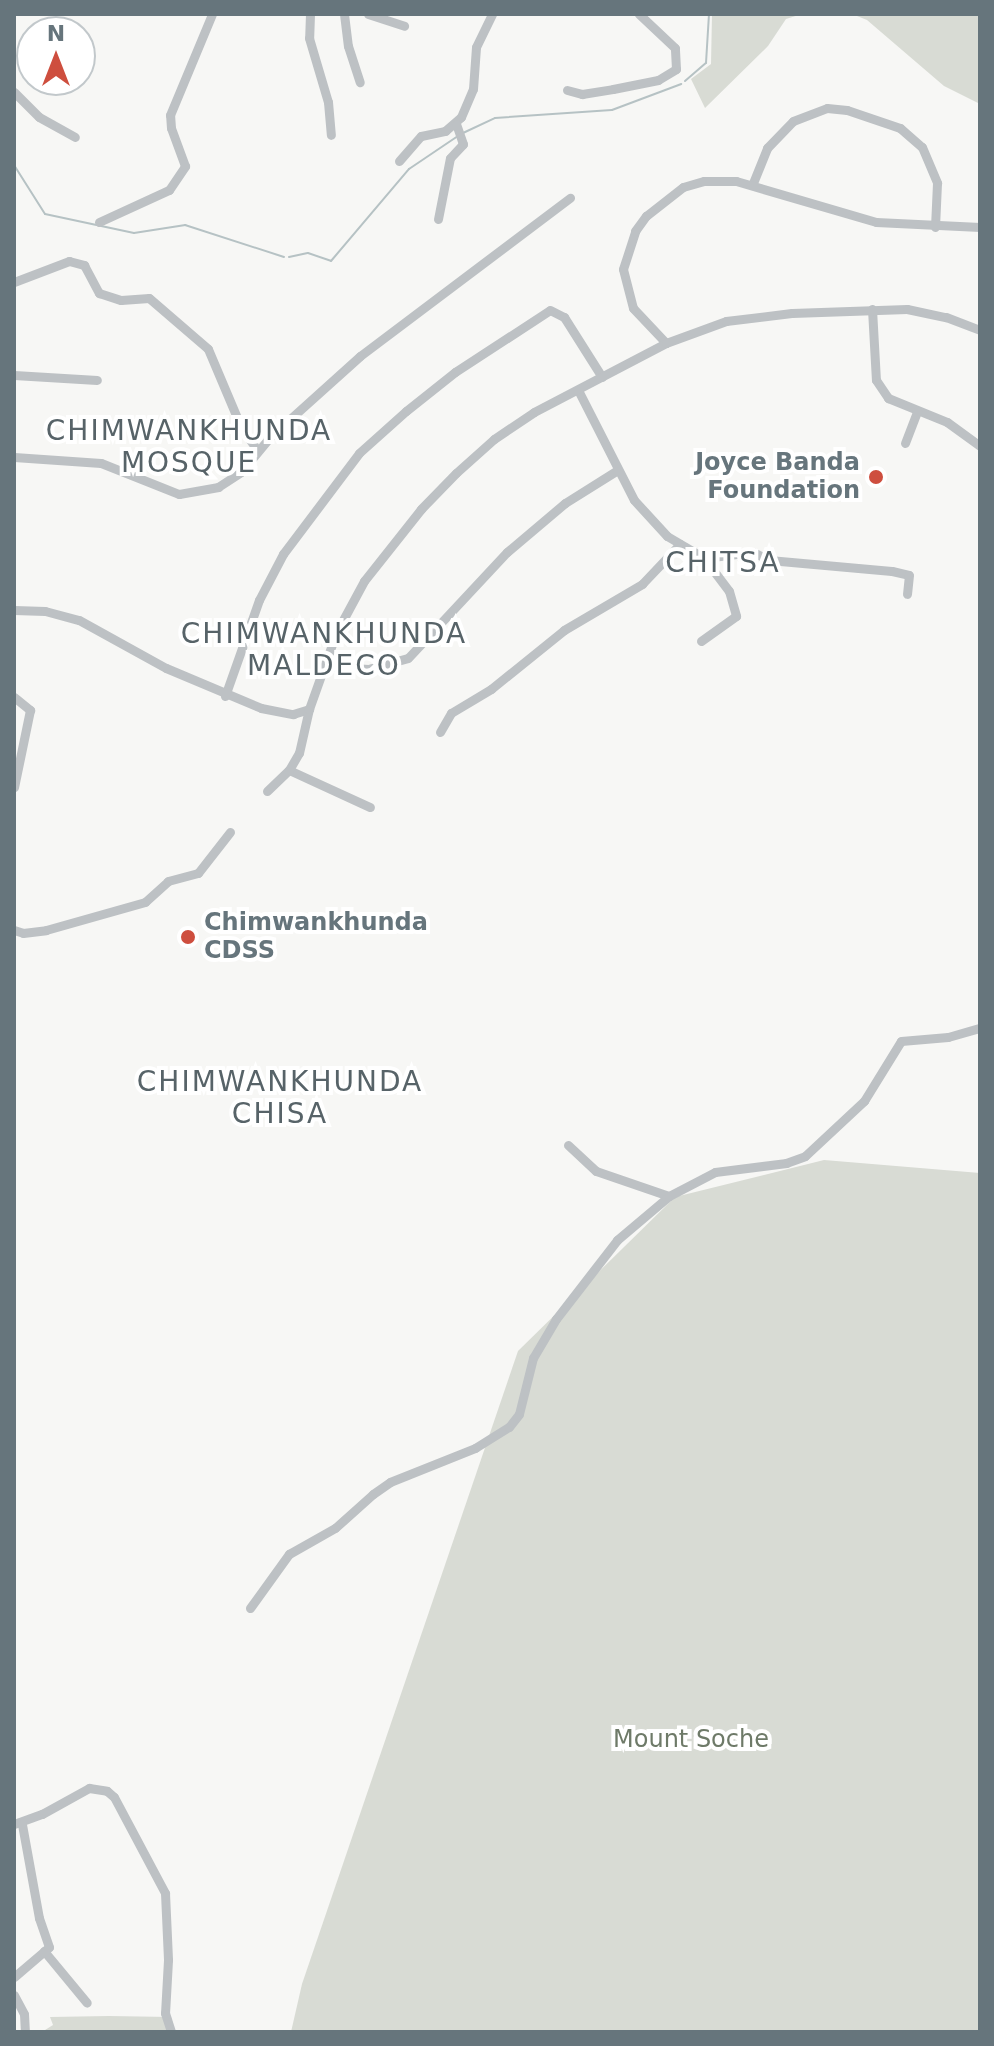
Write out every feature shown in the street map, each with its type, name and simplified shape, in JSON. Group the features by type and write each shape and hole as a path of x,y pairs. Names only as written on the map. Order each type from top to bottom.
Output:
{"street":[{"path":"99,222 169,190 185,166 171,128 170,115 212,14"},
{"path":"310,14 309,38 328,102 331,135"},
{"path":"344,14 348,46 360,82"},
{"path":"368,14 404,26"},
{"path":"399,161 421,136 445,131 456,124 473,89 476,47 492,14"},
{"path":"567,90 582,94 613,89 658,80 676,69 675,48 639,14"},
{"path":"14,92 39,117 75,137"},
{"path":"753,183 767,148 793,121 827,108 847,110 900,128 922,147 937,183 935,227"},
{"path":"438,219 450,158 463,144 456,124"},
{"path":"666,343 627,298 623,269 635,231 646,216 683,187 704,181 753,183 876,222 980,227"},
{"path":"14,457 101,463 179,494 218,487 241,472 258,451 371,348 570,198"},
{"path":"14,282 69,261 84,265 99,293 121,300 149,298 208,349 241,427 258,451"},
{"path":"872,309 876,380 888,398 947,422 980,446"},
{"path":"267,791 289,770 304,741 309,709 349,606 421,509 494,439 534,412 666,343 726,321 872,309 918,310 980,330"},
{"path":"225,696 259,600 283,554 359,453 406,411 455,372 550,310 564,317 602,377"},
{"path":"14,375 97,380"},
{"path":"578,390 616,471 643,512 680,544 704,558 729,591 738,613 701,641"},
{"path":"905,443 917,411"},
{"path":"325,666 368,669 408,658 507,552 565,503 616,471"},
{"path":"440,732 451,713 491,689 564,630 642,584 680,544"},
{"path":"704,558 753,552 769,560 892,571 909,575 907,594"},
{"path":"14,610 45,611 79,620 225,696 272,712 293,714 309,709"},
{"path":"14,697 30,710 14,787"},
{"path":"289,770 370,807"},
{"path":"14,930 23,933 46,930 140,904 168,881 198,873 230,832"},
{"path":"250,1608 289,1554 335,1528 382,1488 475,1448 509,1427 519,1414 533,1358 556,1319 617,1240 669,1196 715,1172 786,1163 805,1156 864,1101 901,1041 948,1037 980,1028"},
{"path":"568,1145 596,1171 669,1196"},
{"path":"14,1977 44,1951 48,1943 39,1918 18,1824 89,1788 100,1788 114,1797 165,1893 168,1960 165,2013 171,2032"},
{"path":"44,1951 87,2003"},
{"path":"14,1995 22,2007 25,2032"}],"green space":[{"path":"712,14 802,14 786,19 768,46 705,108 691,79 711,64"},
{"path":"852,14 980,14 980,104 944,86 867,20"},
{"name":"Mount Soche","path":"824,1160 980,1173 980,2032 291,2032 302,1984 518,1351 675,1197"},
{"path":"50,2017 171,2017 175,2032 45,2030 53,2025"}],"waterway":[{"path":"685,81 706,63 709,14"},
{"path":"463,133 495,118 612,110 681,84"},
{"path":"289,257 308,253 331,261 409,169 458,136"},
{"path":"14,165 45,214 134,233 185,225 284,257"}],"place":[{"name":"Joyce Banda Foundation","path":"876,477"},
{"name":"Chimwankhunda CDSS","path":"188,937"}],"district":[{"name":"CHIMWANKHUNDA MOSQUE","path":"189,447"},
{"name":"CHITSA","path":"723,563"},
{"name":"CHIMWANKHUNDA MALDECO","path":"324,650"},
{"name":"CHIMWANKHUNDA CHISA","path":"280,1098"}]}
